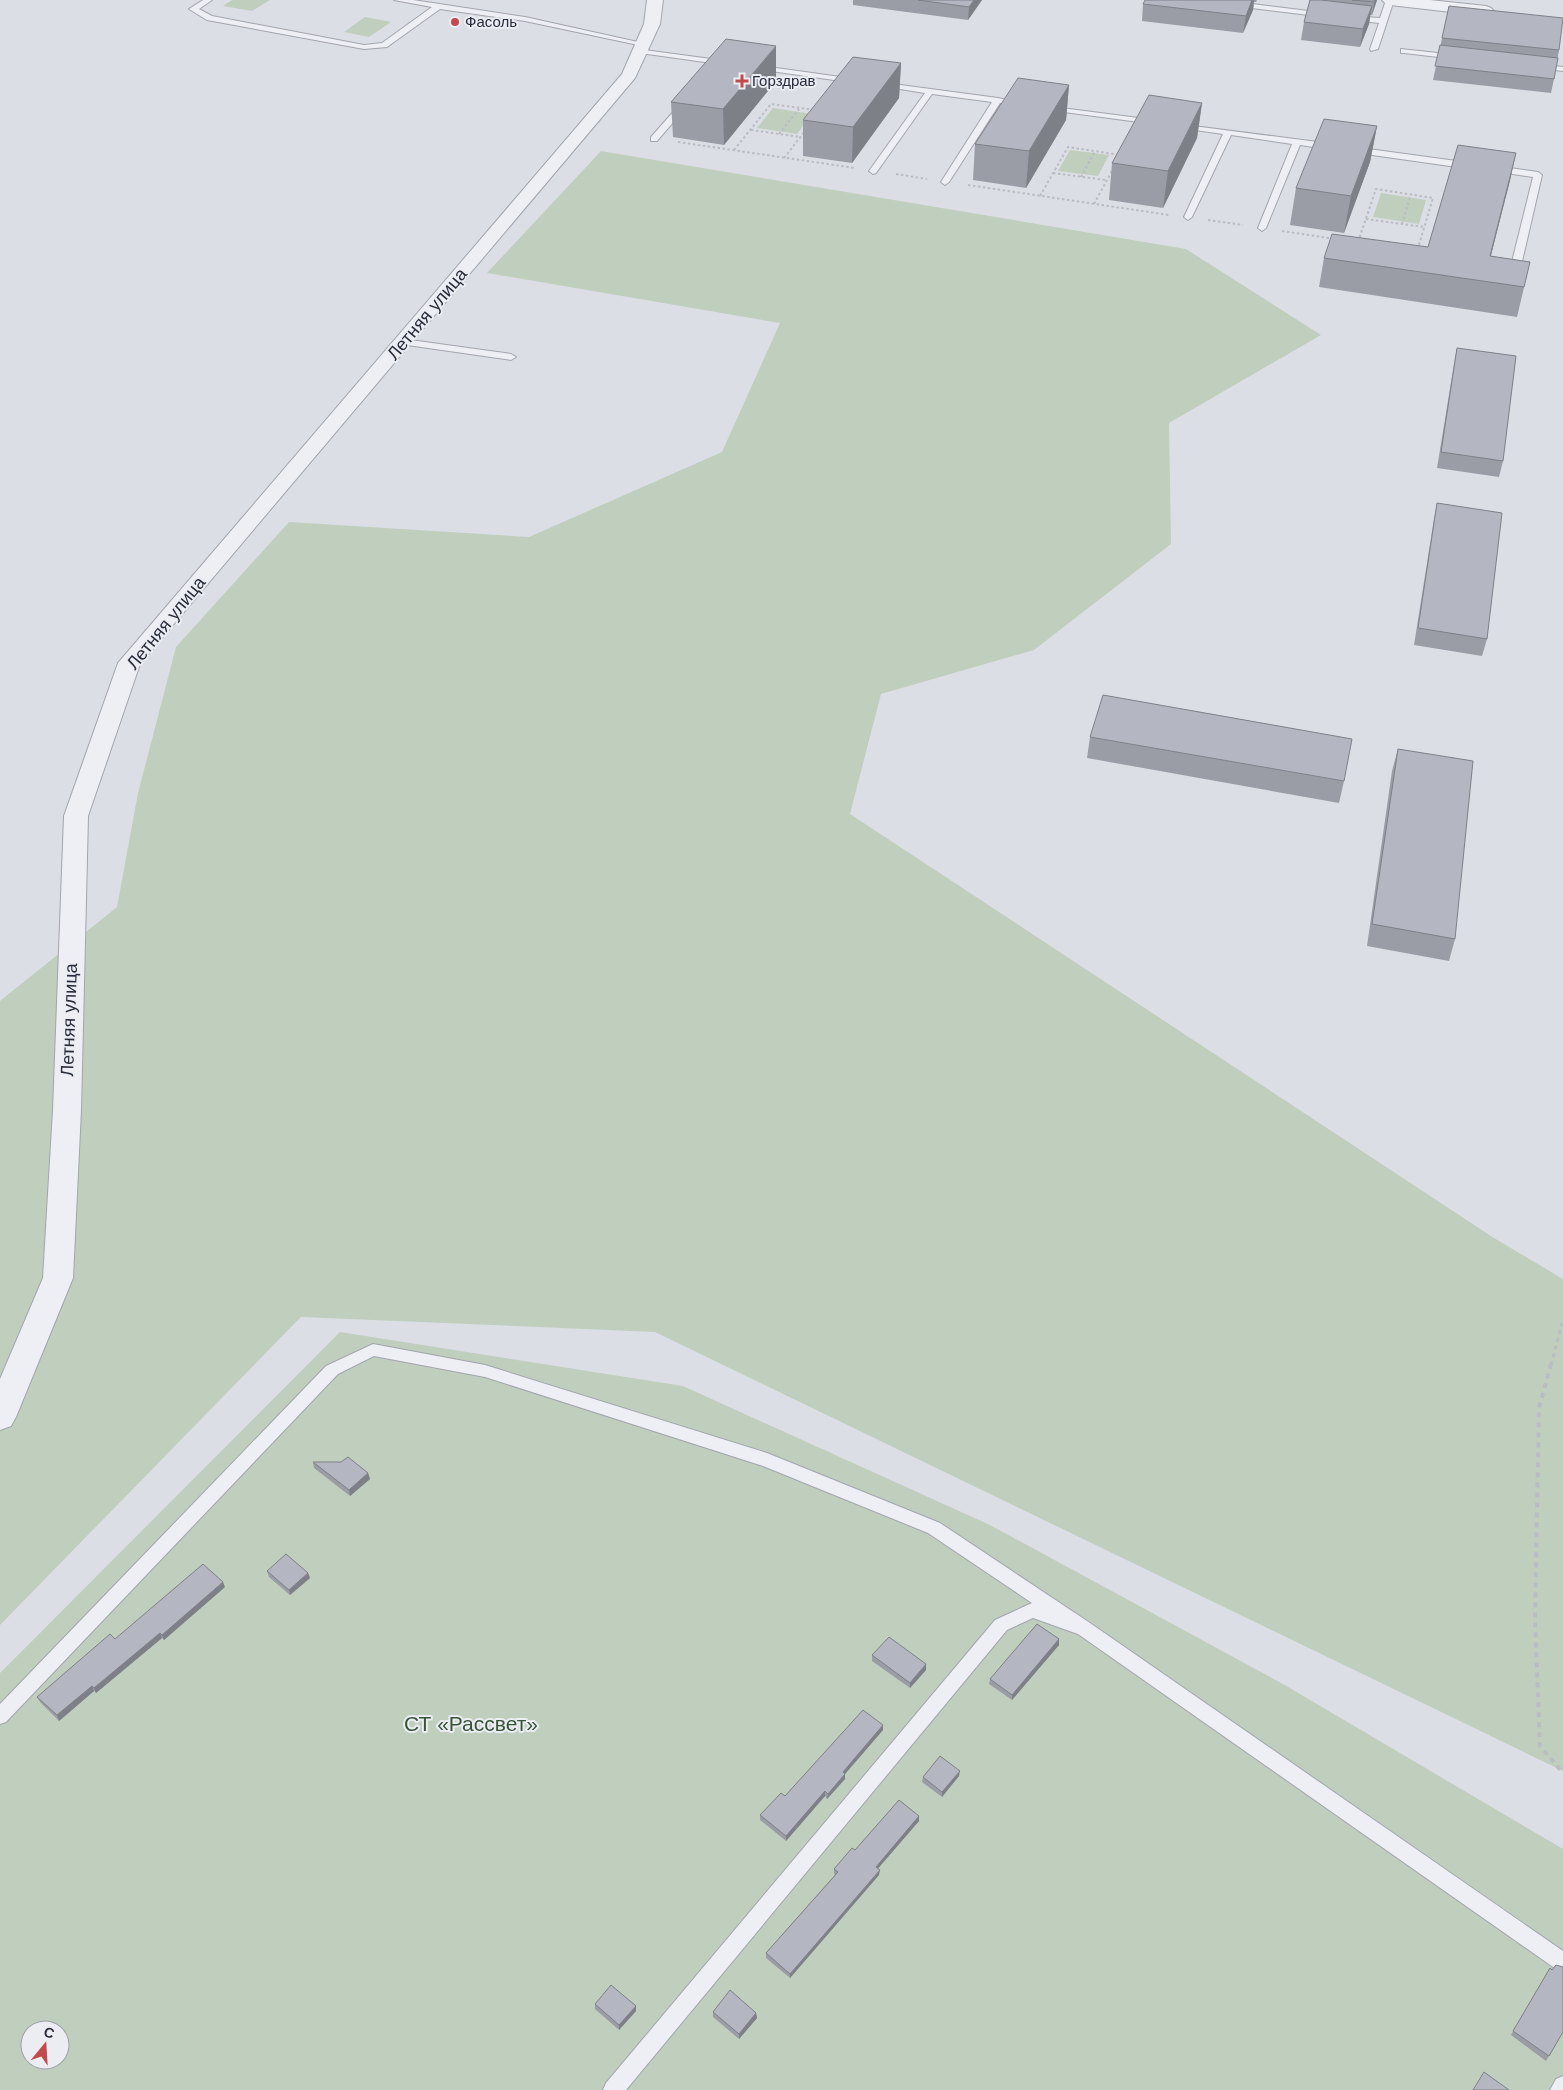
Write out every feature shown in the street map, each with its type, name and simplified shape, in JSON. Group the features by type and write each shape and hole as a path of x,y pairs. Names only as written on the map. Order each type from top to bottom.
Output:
{"street":[{"name":"Летняя улица","path":"0,1417 58,1278 67,1110 76,816 129,663 629,75 652,24 655,0"},
{"path":"1390,0 1472,5 1499,12"}],"lane":[{"path":"208,0 193,9 210,18 364,47 384,45 437,7"},
{"path":"398,0 525,19 718,66 731,64"},
{"path":"1201,0 1335,16"},
{"path":"1374,49 1390,0"},
{"path":"1345,17 1383,22"},
{"path":"1404,51 1464,58"},
{"path":"750,66 863,82"},
{"path":"1533,66 1563,69"},
{"path":"873,83 1026,104"},
{"path":"873,171 930,91"},
{"path":"654,139 691,97"},
{"path":"945,182 998,100"},
{"path":"1036,106 1161,123"},
{"path":"1170,124 1480,167"},
{"path":"1188,217 1228,132"},
{"path":"1262,228 1297,142"},
{"path":"1490,168 1538,175 1516,266"},
{"path":"403,342 511,357"},
{"path":"0,1716 332,1370 374,1350 485,1371 768,1460 934,1528 1084,1628 1563,1962"},
{"path":"612,2090 1001,1625 1032,1610 1084,1628"},
{"path":"1560,2090 1563,2086"}],"path":[{"path":"733,151 771,104 820,111"},
{"path":"779,134 800,108"},
{"path":"750,130 801,137"},
{"path":"784,158 806,130"},
{"path":"654,139 1338,239"},
{"path":"1040,196 1068,147 1120,154 1094,204"},
{"path":"1081,177 1096,151"},
{"path":"1053,173 1106,180"},
{"path":"1366,244 1358,242 1376,190 1412,194 1433,198 1417,251"},
{"path":"1402,224 1412,194"},
{"path":"1366,219 1424,227"},
{"path":"1563,1320 1539,1408 1535,1619 1540,1746 1563,1773"}],"green space":[{"path":"232,0 270,0 252,11 223,6"},
{"path":"365,17 391,22 369,37 344,32"},
{"path":"773,108 812,114 797,134 757,128"},
{"path":"1070,150 1109,155 1098,176 1058,171"},
{"path":"601,151 1186,249 1321,335 1169,423 1171,544 1034,650 881,694 850,814 1494,1238 1563,1279 1563,1771 655,1332 301,1317 0,1625 0,1001 117,907 138,793 176,647 289,522 529,537 722,452 780,323 487,273"},
{"path":"1381,193 1426,200 1419,224 1373,217"},
{"name":"СТ «Рассвет»","path":"340,1332 683,1386 990,1525 1283,1684 1563,1849 1563,2090 0,2090 0,1673"}],"building":[{"path":"918,0 974,0 969,7"},
{"path":"1145,0 1252,0 1246,16 1143,4"},
{"path":"1310,0 1372,6 1363,29 1304,22"},
{"path":"1352,0 1375,0 1374,2"},
{"path":"1449,6 1563,18 1559,50 1442,38"},
{"path":"726,39 776,46 723,109 671,102"},
{"path":"1440,45 1558,58 1554,79 1435,66"},
{"path":"853,57 901,63 853,127 803,120"},
{"path":"1018,78 1069,85 1029,151 975,144"},
{"path":"1149,95 1202,103 1168,171 1112,163"},
{"path":"1324,119 1377,126 1351,196 1296,188"},
{"path":"1458,145 1516,153 1490,256 1530,262 1524,287 1324,258 1332,234 1428,247"},
{"path":"1457,348 1516,356 1503,461 1441,452"},
{"path":"1437,503 1502,513 1487,639 1418,628"},
{"path":"1103,695 1352,739 1344,781 1090,737"},
{"path":"1398,749 1473,761 1455,939 1372,924"},
{"path":"348,1457 368,1473 349,1490 313,1462 341,1462"},
{"path":"286,1554 308,1573 289,1590 267,1571"},
{"path":"203,1564 223,1582 162,1635 160,1633 94,1688 92,1686 57,1715 37,1697 110,1634 115,1639"},
{"path":"1037,1624 1059,1639 1012,1695 990,1679"},
{"path":"889,1637 926,1664 910,1683 872,1655"},
{"path":"863,1710 883,1725 843,1772 845,1774 828,1794 825,1791 786,1836 760,1815 781,1793 785,1796"},
{"path":"940,1756 960,1771 942,1792 923,1777"},
{"path":"899,1800 919,1816 876,1867 880,1870 790,1974 766,1953 838,1872 834,1869 852,1848 855,1850"},
{"path":"1556,1965 1563,1967 1563,2032 1549,2056 1513,2031 1550,1968 1552,1970"},
{"path":"611,1985 636,2006 619,2025 595,2004"},
{"path":"730,1990 756,2013 739,2034 713,2012"},
{"path":"1484,2072 1509,2090 1473,2090"}],"place":[{"name":"Фасоль","path":"455,22"},
{"name":"Горздрав","path":"742,81"}]}
